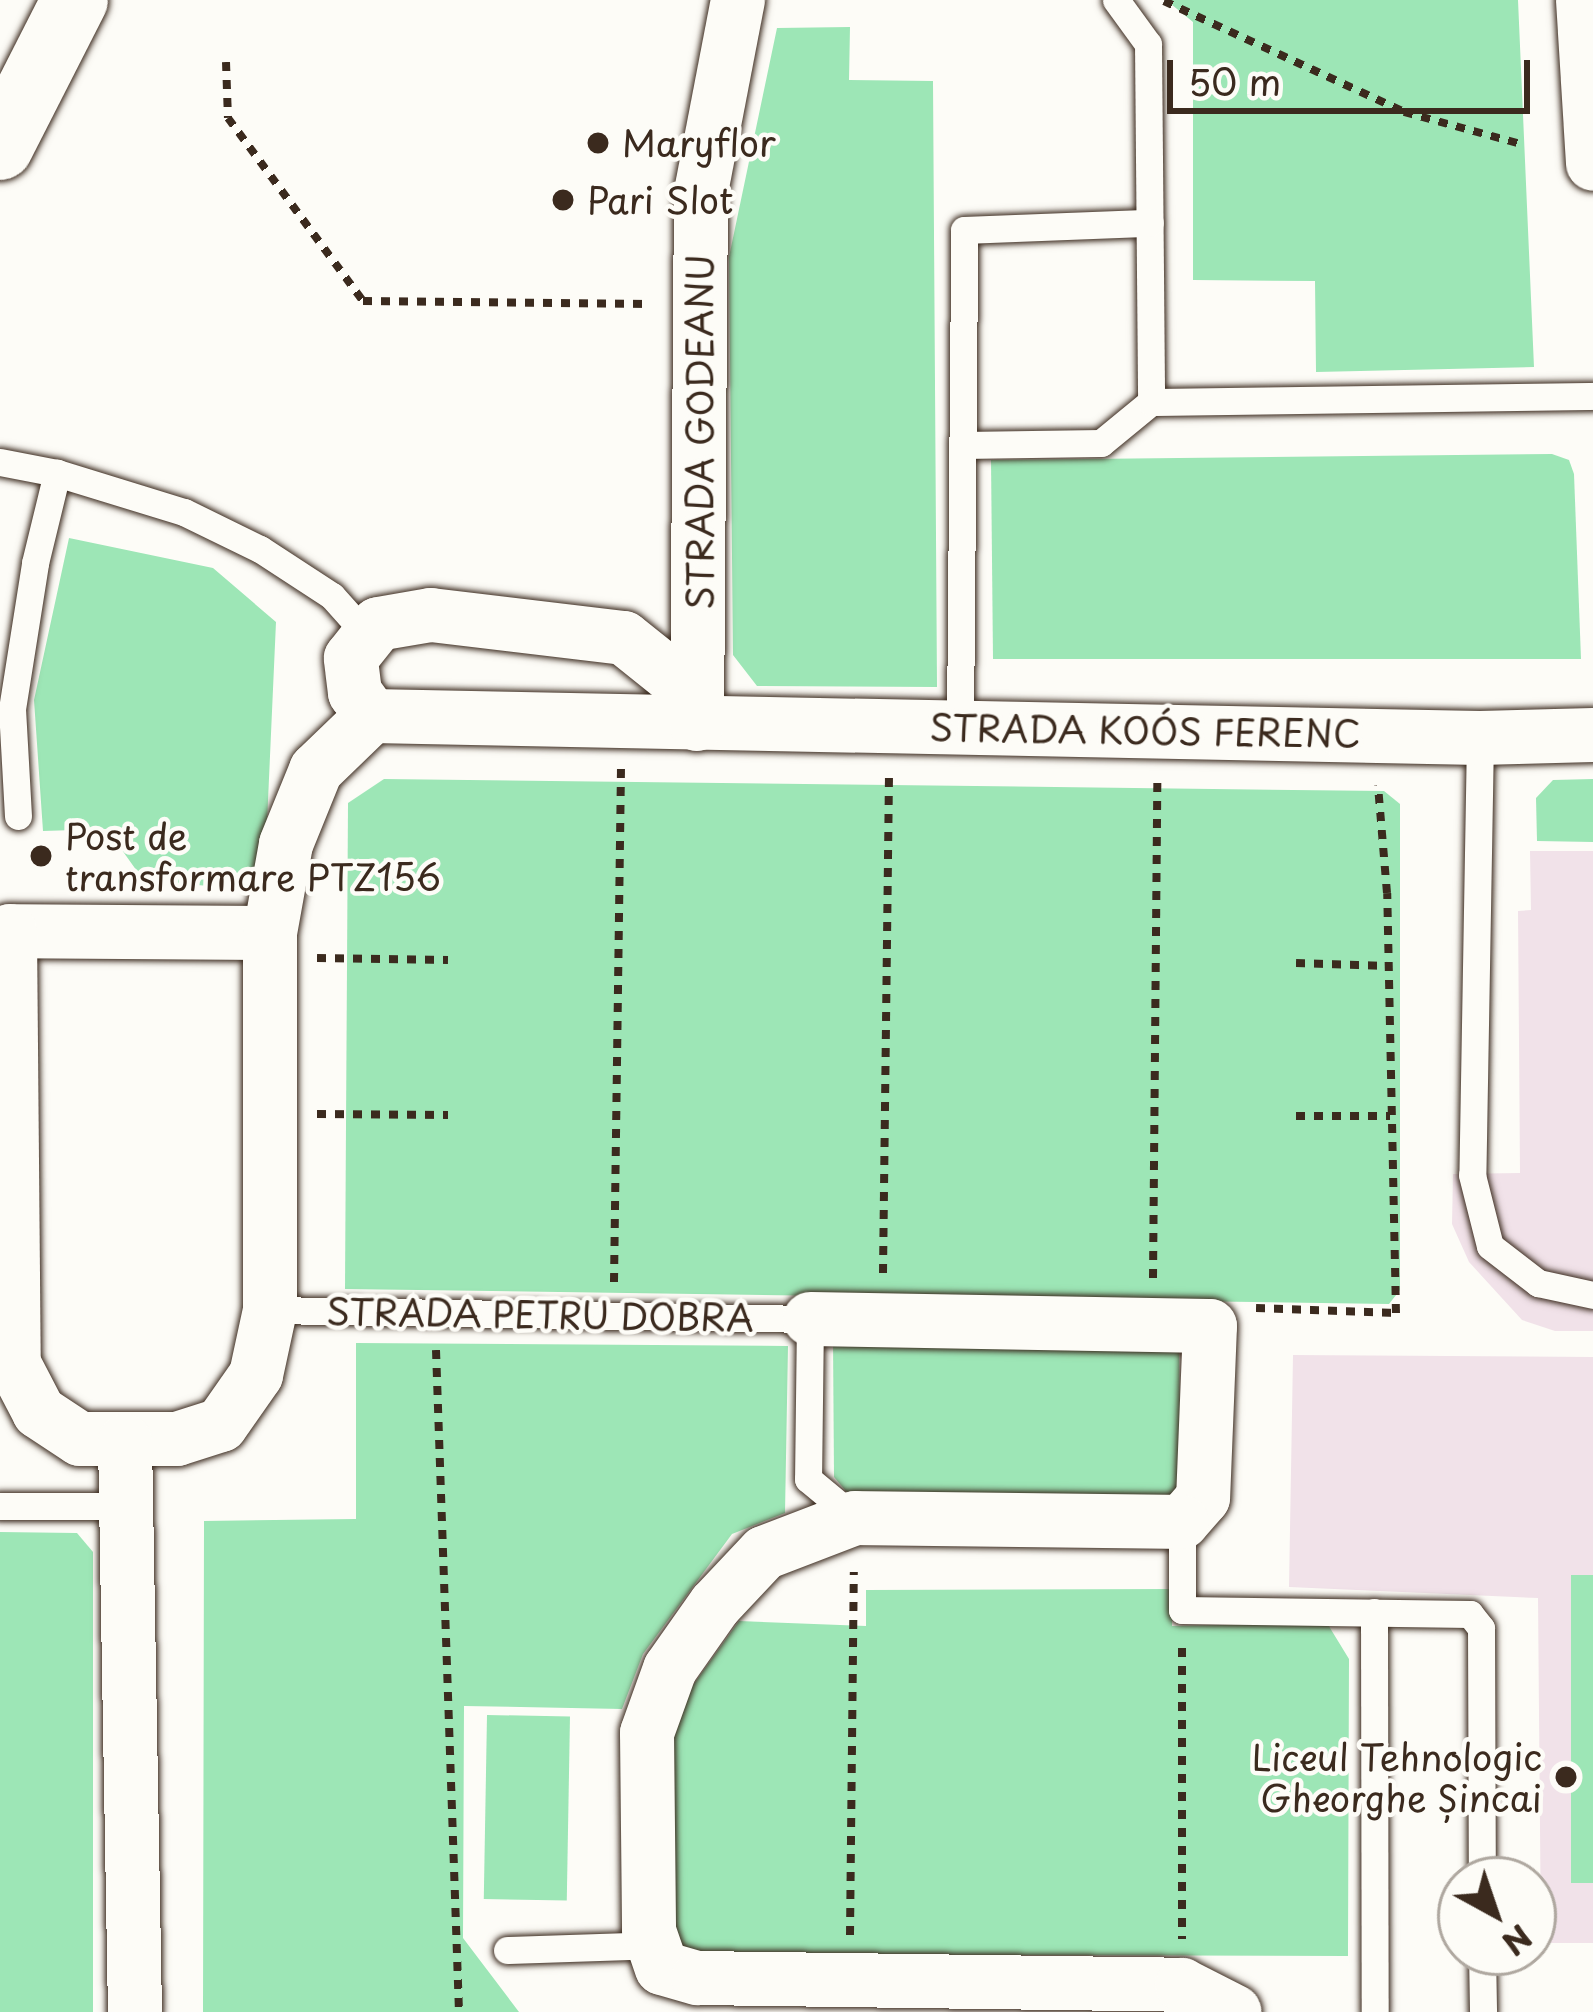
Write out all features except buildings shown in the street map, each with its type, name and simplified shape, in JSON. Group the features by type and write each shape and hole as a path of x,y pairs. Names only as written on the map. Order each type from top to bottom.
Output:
{"main road":[{"path":"0,147 74,0"}],"street":[{"name":"STRADA GODEANU","path":"697,724 701,192 738,0"},
{"path":"1583,0 1593,164"},
{"path":"372,716 355,693 350,658 378,624 431,615 624,638 674,678 697,724"},
{"name":"STRADA KOÓS FERENC","path":"372,716 960,724 1480,738 1593,735"},
{"name":"STRADA PETRU DOBRA","path":"271,933 10,931 14,1364 39,1412 80,1439 177,1438 221,1425 256,1376 270,1310 271,933 286,844 316,770 372,716"},
{"name":"STRADA PETRU DOBRA","path":"810,1318 1210,1326 1203,1498 1182,1522"},
{"path":"125,1441 135,2012"},
{"path":"1182,1522 854,1541 764,1553 715,1605 670,1669 646,1733 649,1931 662,1968 698,1995 1182,1985 1235,2012"}],"lane":[{"path":"1116,0 1148,44 1150,402"},
{"path":"960,724 964,230 1150,223"},
{"path":"962,445 1101,443 1150,402 1593,396"},
{"path":"0,462 57,472 184,512 260,549 332,596 366,634"},
{"path":"18,816 6,708 57,472"},
{"path":"1480,738 1472,1175 1490,1246 1538,1283 1593,1295"},
{"name":"STRADA PETRU DOBRA","path":"270,1310 810,1318 808,1479 854,1541"},
{"path":"0,1506 126,1505"},
{"name":"STRADA PETRU DOBRA","path":"1182,1522 1182,1610"},
{"path":"1182,1610 1470,1614 1481,1628 1482,1856"},
{"path":"1374,1612 1375,2012"},
{"path":"507,1950 654,1945"},
{"path":"1482,1976 1483,2012"}],"path":[{"path":"1163,0 1404,112 1525,145"},
{"path":"226,62 228,118 363,301 653,304"},
{"path":"613,1315 621,756"},
{"path":"883,1320 889,759"},
{"path":"1241,1308 1396,1313 1388,966 1378,786 1363,771"},
{"path":"1153,1325 1157,781"},
{"path":"317,958 448,960"},
{"path":"1296,963 1388,966"},
{"path":"316,1114 448,1114"},
{"path":"1296,1116 1391,1116"},
{"path":"435,1312 459,2012"},
{"path":"850,1954 854,1541"},
{"path":"1182,1610 1182,1957"}],"shaded area":[{"path":"1530,851 1593,851 1593,1331 1555,1331 1522,1320 1469,1262 1452,1224 1453,1174 1520,1173 1518,911 1531,910"},
{"name":"Liceul Tehnologic Gheorghe Șincai","path":"1293,1355 1593,1357 1593,1943 1557,1943 1557,1856 1540,1856 1538,1598 1289,1587"}],"green space":[{"path":"1166,0 1518,0 1534,367 1316,372 1315,281 1193,280 1193,22"},
{"path":"850,27 849,80 933,81 937,687 757,686 733,655 729,257 777,28"},
{"path":"1552,454 1569,460 1574,474 1581,659 993,659 991,460"},
{"path":"69,538 213,568 276,622 264,890 144,881 107,829 43,831 34,700"},
{"path":"384,779 1384,791 1400,804 1400,1290 1389,1304 345,1289 348,803"},
{"path":"1593,779 1593,842 1537,841 1536,798 1553,780"},
{"path":"833,1339 1179,1341 1181,1488 1159,1509 861,1509 834,1477"},
{"path":"356,1343 788,1346 785,1513 732,1534 643,1654 622,1709 464,1706 463,1938 519,2012 203,2012 204,1521 356,1519"},
{"path":"0,1532 77,1533 93,1552 93,2012 0,2012"},
{"path":"1571,1575 1593,1575 1593,1883 1571,1883"},
{"path":"1173,1589 1172,1626 1327,1623 1349,1659 1348,1956 682,1954 670,1940 668,1720 739,1621 866,1626 866,1590"},
{"path":"487,1715 570,1716 567,1900 484,1899"}],"place":[{"name":"Maryflor","path":"598,143"},
{"name":"Pari Slot","path":"563,200"},
{"name":"Post de transformare PTZ156","path":"41,856"},
{"name":"Liceul Tehnologic Gheorghe Șincai","path":"1566,1777"}]}
